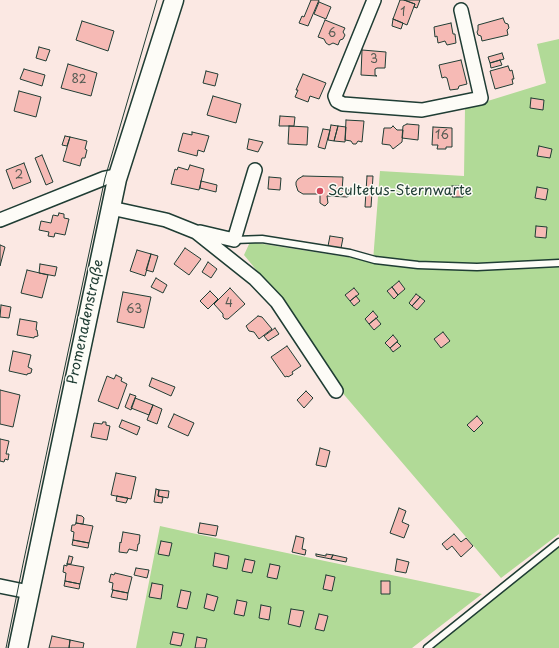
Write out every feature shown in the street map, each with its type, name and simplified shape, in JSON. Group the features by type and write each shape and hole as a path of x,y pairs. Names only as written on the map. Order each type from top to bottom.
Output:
{"main road":[{"name":"Promenadenstraße","path":"18,648 117,179 174,0"}],"street":[{"path":"374,0 335,96 342,104 422,110 481,98 461,10"},
{"path":"111,208 166,220 196,232 234,240 255,170"},
{"path":"0,220 104,178 110,177 117,179"},
{"path":"196,232 255,279 277,302 336,391"},
{"path":"0,586 29,592"}],"lane":[{"path":"234,240 262,240 350,253 375,260 418,265 478,267 559,263"},
{"path":"427,648 559,542"}],"green space":[{"path":"559,39 559,534 501,578 340,390 272,289 244,255 250,242 373,261 380,171 464,176 465,108 546,83 537,44"},
{"path":"160,526 482,594 412,648 136,648"},
{"path":"559,547 559,648 433,648 519,578"}],"building":[{"path":"311,0 319,0 308,26 299,23 302,16 304,17"},
{"path":"400,0 415,4 407,25 393,19"},
{"path":"404,0 420,0 417,8 414,7 415,4"},
{"path":"319,2 331,7 326,19 314,14"},
{"path":"503,18 505,23 508,24 508,35 482,41 481,36 478,35 477,32 478,25"},
{"path":"393,19 403,23 401,29 392,26"},
{"path":"325,20 345,28 343,32 345,35 343,39 340,40 338,45 333,43 329,45 324,39 318,37"},
{"path":"82,21 114,31 108,51 76,40"},
{"path":"451,23 453,34 455,34 456,43 447,45 445,41 438,43 437,36 435,37 434,27"},
{"path":"39,47 50,50 46,61 36,58"},
{"path":"362,50 386,52 385,68 375,69 375,75 377,76 361,75"},
{"path":"502,53 504,59 490,63 488,57"},
{"path":"461,60 467,84 459,86 458,89 450,90 447,78 442,78 439,65"},
{"path":"500,60 502,65 491,68 490,63"},
{"path":"68,64 97,73 91,96 61,88"},
{"path":"508,66 510,71 512,70 514,79 512,79 513,84 495,89 490,71"},
{"path":"24,69 45,75 42,86 20,79"},
{"path":"206,71 218,74 215,86 203,83"},
{"path":"303,74 326,83 319,99 310,96 308,102 295,97 298,90 296,90"},
{"path":"19,91 41,97 36,117 14,111"},
{"path":"213,96 241,104 236,123 207,115"},
{"path":"531,98 544,100 543,110 530,108"},
{"path":"280,116 295,117 294,126 279,126"},
{"path":"346,120 364,121 362,142 358,141 356,144 353,144 351,141 345,140"},
{"path":"407,124 419,125 418,140 402,138 403,126"},
{"path":"331,125 338,126 334,141 328,140"},
{"path":"289,126 308,127 307,145 288,144"},
{"path":"338,126 346,127 345,142 334,141"},
{"path":"393,126 397,130 403,130 402,142 393,149 390,145 382,144 384,128 391,128"},
{"path":"433,127 452,128 452,147 437,149 438,145 432,145"},
{"path":"323,129 330,130 325,149 318,147"},
{"path":"192,132 209,136 204,152 198,150 197,156 178,151 183,133 192,135"},
{"path":"65,136 70,137 67,146 62,145"},
{"path":"70,137 87,141 85,158 82,158 80,166 63,161"},
{"path":"249,139 263,142 258,152 247,149"},
{"path":"539,146 552,149 550,158 537,156"},
{"path":"42,155 53,182 46,185 35,158"},
{"path":"24,163 31,182 13,189 6,170"},
{"path":"190,165 204,169 199,190 171,184 175,169 177,170 178,167 188,170"},
{"name":"Scultetus-Sternwarte","path":"303,176 343,177 342,191 346,189 349,190 350,195 347,197 327,196 328,203 325,206 320,203 320,194 303,194 298,191 296,182"},
{"path":"367,176 373,176 371,207 365,207"},
{"path":"269,177 281,178 280,190 268,189"},
{"path":"201,181 217,185 216,192 200,188"},
{"path":"452,186 463,186 463,197 452,197"},
{"path":"537,187 548,189 546,200 535,198"},
{"path":"59,213 64,214 64,218 69,219 65,235 55,233 54,237 48,236 49,232 39,230 41,221 51,223 53,215 58,216"},
{"path":"536,226 547,227 546,238 535,237"},
{"path":"330,236 343,238 341,248 328,246"},
{"path":"0,245 5,247 0,266"},
{"path":"185,248 201,259 189,275 174,264"},
{"path":"137,250 151,254 145,276 130,271"},
{"path":"151,254 158,256 153,272 146,270"},
{"path":"208,262 217,269 211,278 202,272"},
{"path":"40,264 57,267 55,276 39,273"},
{"path":"27,270 48,275 42,298 21,293"},
{"path":"156,278 167,285 163,293 151,287"},
{"path":"399,281 405,289 398,295 392,287"},
{"path":"392,287 398,295 394,299 387,291"},
{"path":"230,288 245,304 228,319 225,319 223,314 214,304"},
{"path":"354,288 359,294 350,301 345,295"},
{"path":"210,291 218,299 208,309 200,301"},
{"path":"123,292 151,297 144,328 117,322"},
{"path":"416,294 420,297 412,306 409,303"},
{"path":"356,296 360,301 354,306 350,301"},
{"path":"420,297 425,301 417,310 412,306"},
{"path":"1,305 11,307 9,318 0,317"},
{"path":"373,311 378,317 369,324 365,319"},
{"path":"258,316 262,317 272,329 259,339 254,332 249,331 246,326"},
{"path":"376,318 381,324 374,330 369,324"},
{"path":"20,319 37,322 36,330 38,336 34,338 17,335"},
{"path":"275,328 279,334 268,341 264,336"},
{"path":"443,332 450,341 441,348 434,339"},
{"path":"393,335 398,341 390,348 385,343"},
{"path":"397,342 401,346 393,352 390,348"},
{"path":"287,346 301,366 292,372 293,374 285,377 271,357"},
{"path":"13,351 31,355 28,367 32,369 31,373 27,375 9,371"},
{"path":"116,375 122,378 121,381 127,384 118,409 98,401 107,376 114,379"},
{"path":"152,378 175,387 171,396 149,386"},
{"path":"0,390 20,395 13,427 0,424"},
{"path":"306,391 313,398 304,408 297,400"},
{"path":"130,394 136,396 131,410 125,407"},
{"path":"135,398 153,405 149,415 131,408"},
{"path":"153,405 162,409 157,424 147,420"},
{"path":"174,414 194,423 188,436 168,427"},
{"path":"477,416 483,423 474,432 467,425"},
{"path":"122,420 140,427 137,435 119,427"},
{"path":"103,422 106,422 106,425 110,426 107,440 91,437 94,423 102,424"},
{"path":"0,439 9,441 6,454 9,454 8,460 5,459 4,462 0,461"},
{"path":"320,448 330,451 326,467 316,465"},
{"path":"116,473 136,477 131,499 111,495"},
{"path":"156,489 159,490 158,496 163,497 162,503 154,502"},
{"path":"159,490 169,491 168,498 158,496"},
{"path":"117,496 128,498 126,503 116,501"},
{"path":"399,508 406,511 402,522 409,525 404,538 390,533"},
{"path":"77,515 84,518 83,524 76,523"},
{"path":"76,523 93,526 89,543 73,540 74,532 71,531 72,525 75,525"},
{"path":"200,523 218,526 216,536 198,533"},
{"path":"123,532 140,535 137,551 129,549 127,553 119,552"},
{"path":"454,534 461,542 466,538 473,546 461,557 452,546 447,550 442,544"},
{"path":"296,536 304,538 302,549 306,550 305,555 292,552"},
{"path":"73,540 89,543 88,548 72,545"},
{"path":"161,541 172,543 169,556 158,554"},
{"path":"215,553 229,556 227,569 213,566"},
{"path":"316,554 326,556 326,554 333,555 331,559 316,556"},
{"path":"333,555 347,558 346,562 331,559"},
{"path":"69,556 73,557 71,564 67,564"},
{"path":"245,559 255,561 252,573 242,571"},
{"path":"397,559 409,562 406,573 395,571"},
{"path":"67,564 84,567 80,584 65,581 66,573 63,572 64,565 67,566"},
{"path":"270,564 280,566 277,579 267,577"},
{"path":"136,568 149,570 147,578 134,575"},
{"path":"115,573 132,577 128,593 112,590 113,583 109,582 111,574 114,575"},
{"path":"326,575 335,577 332,591 323,589"},
{"path":"65,581 80,584 79,589 64,586"},
{"path":"381,581 390,581 390,594 381,594"},
{"path":"152,583 163,585 161,599 149,597"},
{"path":"113,590 128,593 127,600 111,597"},
{"path":"181,590 191,592 187,609 177,607"},
{"path":"207,594 218,597 214,611 204,608"},
{"path":"237,600 247,602 244,616 234,614"},
{"path":"261,605 271,607 269,620 259,618"},
{"path":"291,609 304,611 300,627 288,624"},
{"path":"319,614 328,616 324,631 315,629"},
{"path":"173,632 184,634 181,646 170,644"},
{"path":"52,636 70,640 69,648 49,648"},
{"path":"197,637 207,639 205,648 195,648"},
{"path":"70,640 84,643 83,648 69,648"}],"tram line":[{"path":"6,648 105,178 157,0"}],"place":[{"name":"Scultetus-Sternwarte","path":"320,191"}]}
